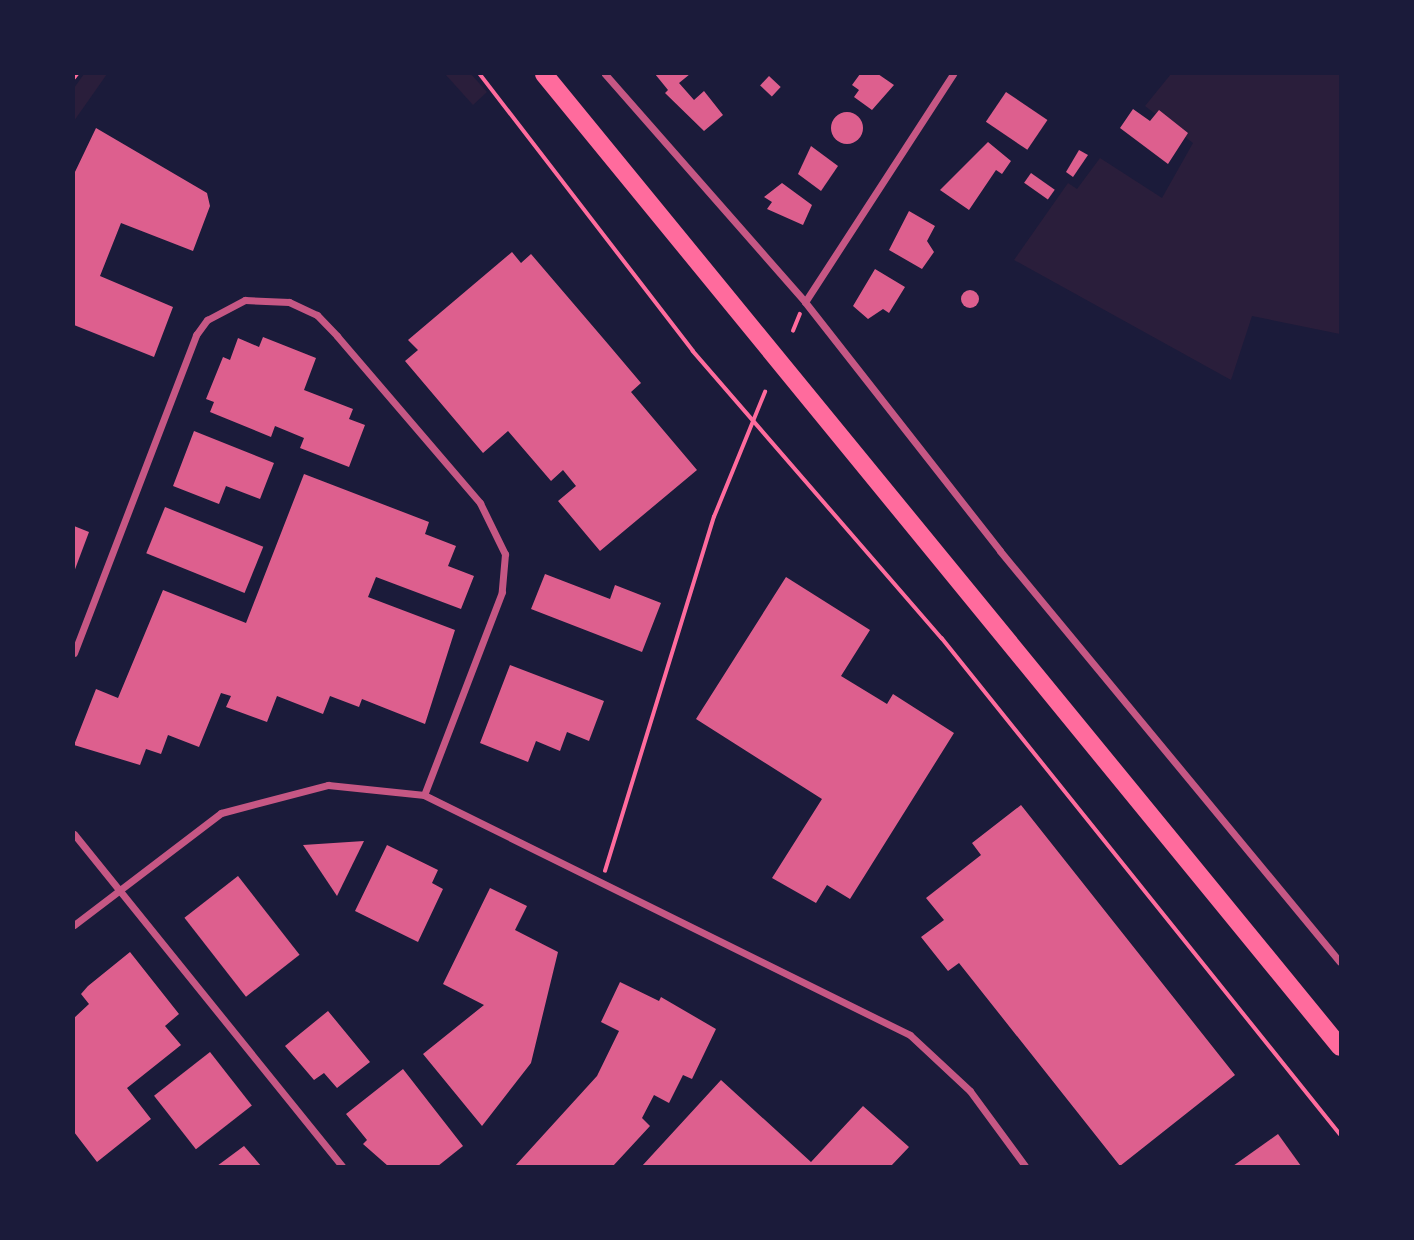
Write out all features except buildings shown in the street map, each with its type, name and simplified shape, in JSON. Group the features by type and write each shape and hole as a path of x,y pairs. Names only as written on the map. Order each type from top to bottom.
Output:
{"main road":[{"path":"544,74 1340,1047"}],"street":[{"path":"605,74 805,302 1000,551 1340,962"},
{"path":"805,302 953,74"},
{"path":"74,653 196,335 207,320 245,300 289,302 317,315 337,335 480,503 505,554 502,592 424,795"},
{"path":"74,925 189,832 256,800 328,785 424,795 602,879 910,1034 970,1091 1024,1167"},
{"path":"74,834 342,1167"}],"path":[{"path":"74,78 77,74"},
{"path":"481,74 751,422 942,638 1340,1134"},
{"path":"602,879 714,517 765,392"}],"shaded area":[{"path":"84,74 107,74 74,121 74,88"},
{"path":"445,74 471,74 487,92 473,105"},
{"path":"1171,74 1340,74 1340,334 1252,316 1231,380 1014,260 1068,183 1077,189 1100,158 1162,198 1193,143 1145,106"}]}
